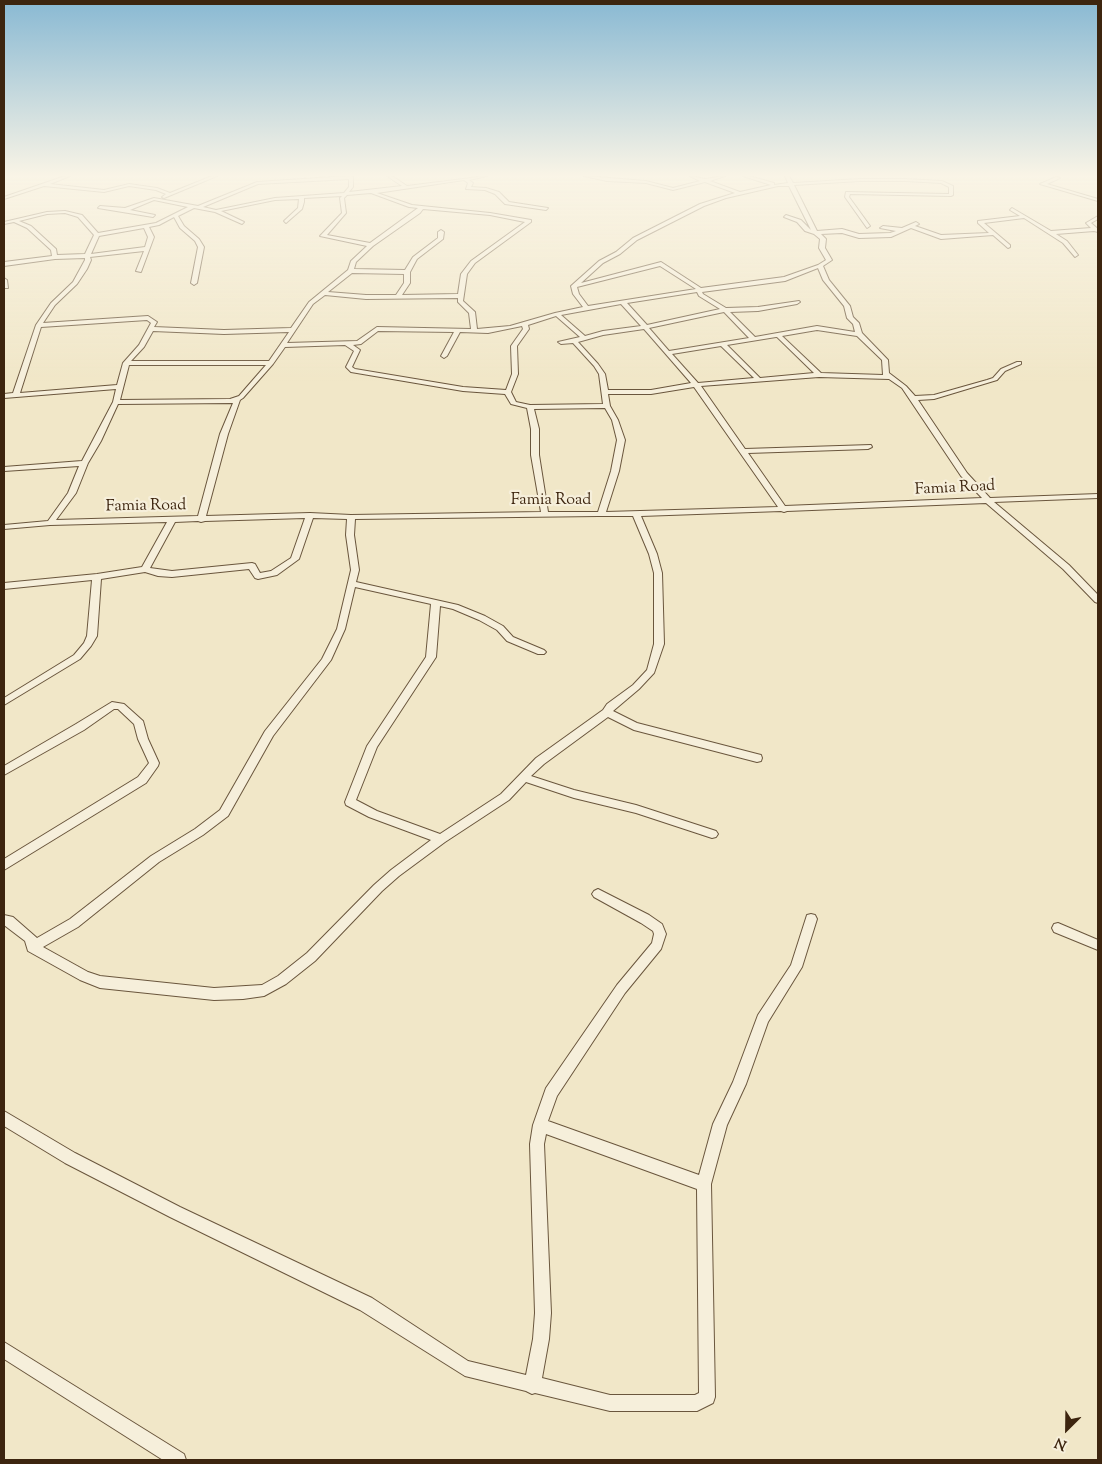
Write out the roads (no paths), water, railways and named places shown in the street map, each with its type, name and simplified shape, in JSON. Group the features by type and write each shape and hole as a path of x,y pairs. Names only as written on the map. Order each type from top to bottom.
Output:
{"street":[{"path":"48,244 54,250 55,257"},
{"path":"16,395 40,325 53,304 75,283 88,260 86,256 92,244"},
{"path":"139,271 147,244"},
{"path":"194,283 201,247 199,244"},
{"path":"399,295 407,283 407,272 416,258 433,244"},
{"path":"474,330 472,312 460,301 464,274 472,262 497,244"},
{"path":"574,286 602,262 629,244"},
{"path":"283,345 347,344 364,341 377,329 488,331 525,324 557,314 586,308 655,296 701,292 785,279 820,266 829,260 822,248 822,244"},
{"path":"1067,244 1075,255"},
{"path":"352,271 353,262 371,245"},
{"path":"4,264 55,257 86,256 145,249"},
{"path":"574,286 661,264 690,282 701,292 701,295 725,310 753,338"},
{"path":"820,266 826,280 849,310 850,318 856,323 859,334 885,360 884,369 890,377 904,386 964,474 988,501 1066,567 1098,600"},
{"path":"116,402 236,400 246,394 272,363 311,302 352,271 407,272"},
{"path":"4,280 6,287"},
{"path":"574,286 576,294 586,308"},
{"path":"322,294 366,297 399,295 460,296"},
{"path":"623,302 697,386 720,422 744,451 784,510"},
{"path":"561,342 574,342 584,338 725,310 758,310 797,302"},
{"path":"557,314 584,338"},
{"path":"40,325 148,318 154,322 142,346 126,363 116,402 84,463 72,493 50,523"},
{"path":"525,324 526,329 514,346 515,374 508,392 513,403 530,408 607,406"},
{"path":"668,353 753,338 779,336 817,328 859,334"},
{"path":"151,329 224,332 293,330"},
{"path":"444,356 458,330"},
{"path":"779,336 819,375"},
{"path":"574,342 602,374 607,406 616,420 621,440 615,471 601,515"},
{"path":"722,343 759,380"},
{"path":"347,344 357,350 349,367 353,371 463,389 508,392"},
{"path":"913,398 934,397 989,381 1003,370 1019,362"},
{"path":"126,363 272,363"},
{"path":"606,392 651,392 819,375 890,377"},
{"path":"4,396 77,392 121,387"},
{"path":"201,520 224,434 236,400"},
{"path":"530,408 535,429 535,455 545,515"},
{"path":"744,451 868,447"},
{"path":"4,469 84,463"},
{"name":"Famia Road","path":"4,528 50,523 171,521 310,515 351,517 601,515 635,512 784,510 1098,496"},
{"path":"32,947 84,976 100,982 214,994 264,990 282,980 311,957 378,888 441,839 504,797 540,761 607,712 610,706 636,687 651,670 659,644 658,573 653,554 635,512"},
{"path":"4,586 97,577 145,569 158,573 172,574 252,566 258,576 274,574 295,559 310,515"},
{"path":"32,947 74,923 155,859 199,832 224,812 269,734 326,660 341,629 354,570 350,535 351,517"},
{"path":"145,569 171,521"},
{"path":"4,702 77,657 88,644 92,636 97,577"},
{"path":"352,584 436,602 482,618 500,628 510,639 541,652"},
{"path":"436,602 431,657 372,746 350,802 373,814 441,839"},
{"path":"4,771 80,727 112,705 121,706 138,723 154,763 142,780 4,865"},
{"path":"607,712 634,726 757,758"},
{"path":"524,778 574,794 636,809 712,834"},
{"path":"532,1386 541,1339 543,1313 537,1144 540,1125 551,1093 621,989 657,945 660,934 658,928 645,919 598,894"},
{"path":"4,1118 70,1158 175,1212 366,1304 465,1368 532,1386 610,1403 697,1403 707,1396 704,1184 720,1124 739,1084 764,1019 796,967 811,918"},
{"path":"4,920 10,921 31,939 32,947"},
{"path":"1058,928 1098,945"},
{"path":"540,1125 704,1184"},
{"path":"4,1350 178,1460"}]}
